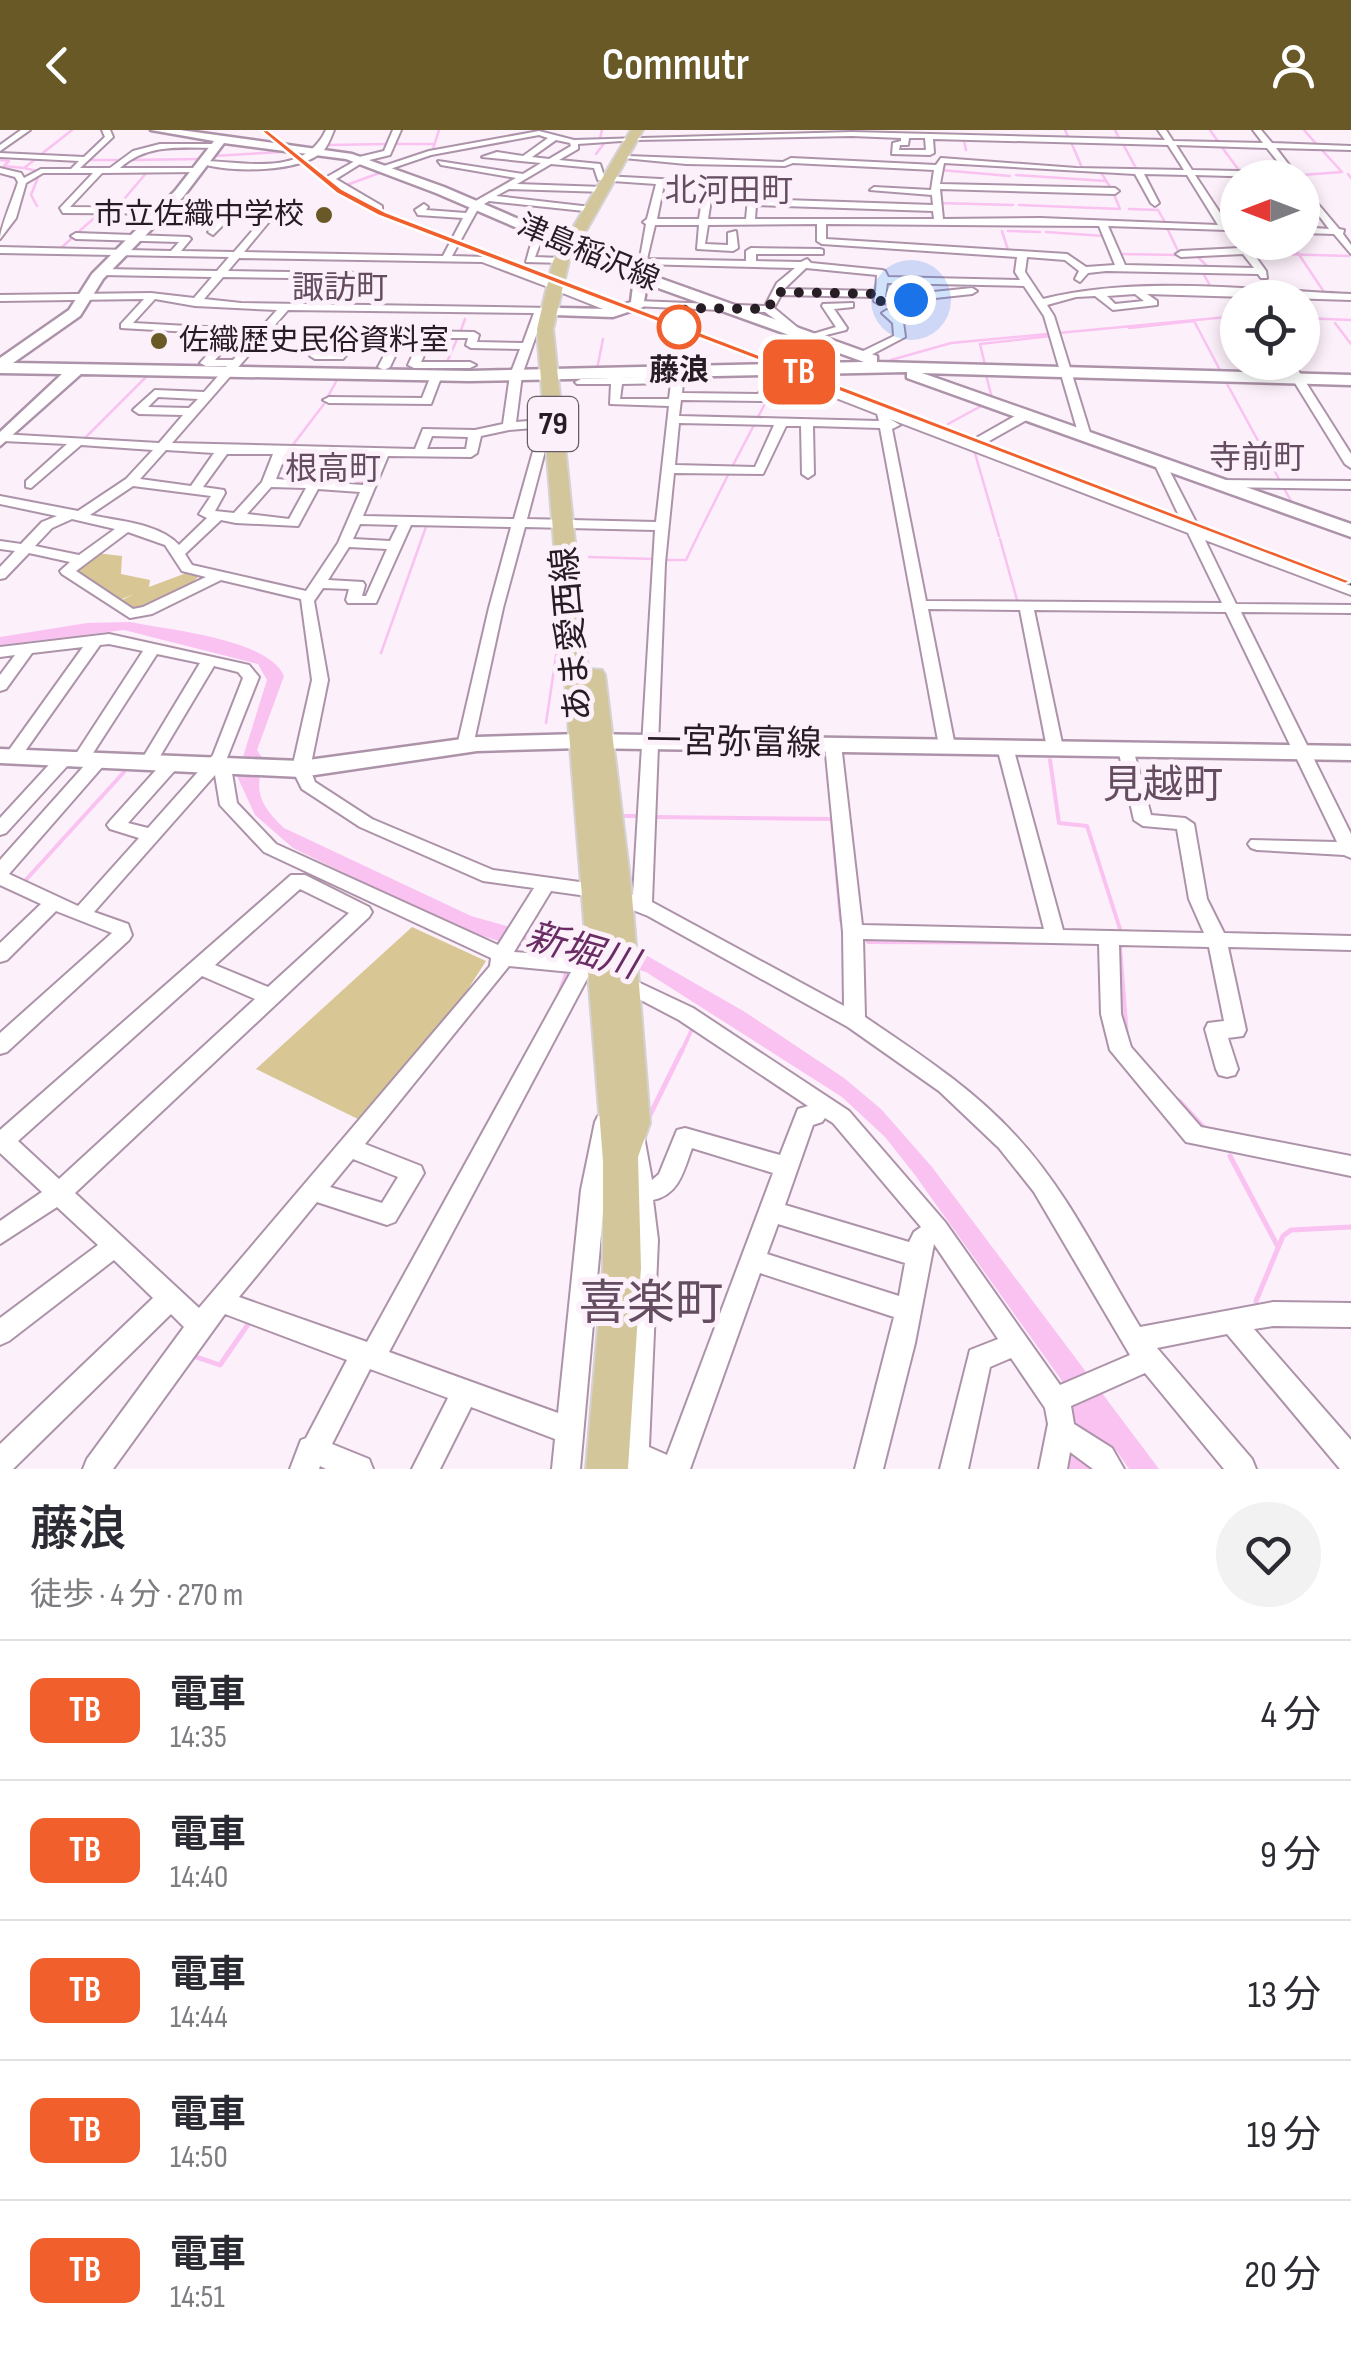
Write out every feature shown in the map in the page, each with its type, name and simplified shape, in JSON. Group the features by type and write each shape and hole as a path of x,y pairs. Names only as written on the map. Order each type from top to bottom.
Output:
{"main road":[{"name":"津島稲沢線","path":"156,130 320,149 360,160 539,233 569,252 642,270 854,359"},
{"path":"1,364 68,319 102,272 163,211 222,138"},
{"name":"あま愛西線","path":"568,523 564,377 549,311 569,252 620,159"},
{"name":"あま愛西線","path":"569,252 620,159"},
{"path":"549,311 617,311 638,304 642,270"},
{"path":"1,364 77,369 230,366 436,376 470,370 564,377 674,375 854,359 939,376 1067,372 1220,377"},
{"path":"1,439 77,369"},
{"path":"939,376 1026,415 1351,532"},
{"name":"あま愛西線","path":"564,377 553,423 555,446 568,523 591,741 618,898 606,974 631,1175 622,1268 626,1465"},
{"path":"1320,379 1351,380"},
{"name":"一宮弥富線","path":"8,749 80,760 301,770 465,746 591,741 1351,753"}],"street":[{"path":"0,152 26,130"},
{"path":"73,171 109,137 106,130"},
{"path":"0,236 12,218 22,182 41,171 294,163 309,160 330,130"},
{"path":"379,208 330,180 360,160 388,152 397,130"},
{"path":"466,147 471,130"},
{"path":"1162,130 1220,214"},
{"path":"1256,130 1281,160"},
{"path":"144,146 155,135 175,132"},
{"path":"506,186 725,132 843,132 929,138 1011,135 1074,142 1351,148"},
{"path":"493,171 540,150 553,134"},
{"path":"384,169 428,153 553,134 667,181 753,187 750,222"},
{"path":"912,135 895,152 930,153"},
{"path":"1011,135 1017,166 1013,188 1019,222"},
{"path":"112,170 130,152 144,146 222,138"},
{"path":"929,138 930,159 939,164"},
{"path":"704,140 667,181 647,227 642,270 802,265 1027,284"},
{"path":"449,253 476,207 578,144 574,142"},
{"path":"1074,142 1088,170"},
{"path":"540,150 686,162 785,164 791,160 1220,173"},
{"path":"0,152 86,159"},
{"path":"486,158 523,158 580,166 620,159"},
{"path":"441,163 521,176 571,179 620,159"},
{"path":"939,164 934,208 939,222"},
{"path":"870,206 882,165"},
{"path":"571,179 580,166"},
{"path":"0,170 18,175 22,182"},
{"path":"100,170 63,210 273,212 195,303"},
{"path":"1104,170 1130,224"},
{"path":"1138,171 1155,203"},
{"path":"702,227 710,184"},
{"path":"874,190 1116,191"},
{"path":"754,202 934,208"},
{"path":"702,227 733,233 803,234 802,204"},
{"path":"424,207 418,212 476,207 590,210"},
{"path":"1320,210 1351,251"},
{"path":"213,232 232,211"},
{"path":"647,227 900,221 1220,228"},
{"path":"898,246 900,221"},
{"path":"768,309 777,292 821,246 821,222"},
{"path":"966,222 970,282"},
{"path":"1001,222 1018,255 1020,272 1055,333 1085,436"},
{"path":"1034,222 1043,231"},
{"path":"1103,224 1120,266"},
{"path":"1320,231 1351,232"},
{"path":"539,233 530,260 569,252"},
{"path":"76,236 186,239 172,254"},
{"path":"751,264 751,250 898,246 1018,255 1052,252 1084,270 1120,266 1262,271"},
{"path":"0,250 370,258 449,253 483,259 617,311"},
{"path":"1181,254 1220,252"},
{"path":"190,255 125,326 262,333"},
{"path":"0,298 150,297 195,303 286,306 351,290 370,258"},
{"path":"1251,260 1267,280"},
{"path":"812,292 832,268"},
{"path":"1082,294 1080,281 1084,270"},
{"path":"102,272 221,273 351,290 416,308 549,311"},
{"path":"882,272 880,301 1027,284"},
{"path":"777,292 881,294"},
{"path":"1098,293 1113,306 1153,303 1138,292"},
{"path":"1041,303 1098,293 1220,294"},
{"path":"1320,296 1351,297"},
{"path":"638,304 768,309 804,336 842,328 827,306 849,306"},
{"path":"0,576 47,525 78,515 131,482 286,306"},
{"path":"384,366 416,308"},
{"path":"509,426 516,375 527,346 549,311"},
{"path":"854,359 900,338 898,322 886,314"},
{"path":"230,366 206,363 233,334"},
{"path":"358,334 474,335 471,345 527,346"},
{"path":"428,334 414,366 470,370 477,345"},
{"path":"767,367 884,418 918,425 1351,591"},
{"path":"564,377 617,382 674,375 676,400 661,526 648,742 618,898"},
{"path":"329,400 427,402 436,376"},
{"path":"1298,380 1351,464"},
{"path":"617,382 614,402 765,393 750,421"},
{"path":"827,390 830,410"},
{"path":"190,412 139,410 155,393 205,396"},
{"path":"972,446 1026,415"},
{"path":"674,420 808,424 884,418"},
{"path":"884,418 946,746"},
{"path":"669,470 758,471 782,422"},
{"path":"419,453 427,432 476,434 509,426 553,423"},
{"path":"808,424 808,474"},
{"path":"1,439 281,452 470,453 476,434"},
{"path":"32,484 78,441"},
{"path":"465,746 540,448 555,446"},
{"path":"194,490 223,450"},
{"path":"236,519 268,483 281,452"},
{"path":"383,453 345,544 308,601 320,680 301,770 308,785 366,823 490,876 618,898 855,1021 947,1085 1007,1141 1042,1185 1141,1349 1242,1469"},
{"path":"1160,463 1350,851"},
{"path":"131,482 220,492 206,514 293,524 314,485"},
{"path":"268,483 367,489"},
{"path":"1218,484 1351,485"},
{"path":"0,500 128,526 170,542 187,568 311,597"},
{"path":"179,552 218,516"},
{"path":"354,520 661,526"},
{"path":"322,584 358,584 353,600 371,600 406,520"},
{"path":"128,526 66,571 130,614 148,611 216,577"},
{"path":"345,544 396,545"},
{"path":"0,545 82,560"},
{"path":"920,605 1351,609"},
{"path":"1026,606 1055,748"},
{"path":"8,749 96,639"},
{"path":"0,652 96,639 243,668 252,676 221,756 221,767 229,806 270,848 514,960 545,965 550,961 606,974 674,1006 822,1104 882,1160 937,1230 1017,1343 1062,1416 1104,1465"},
{"path":"0,1046 122,935 121,930 0,874 153,648"},
{"path":"0,686 27,649"},
{"path":"152,836 116,825 159,764 210,660"},
{"path":"833,744 853,932 855,1021"},
{"path":"1006,747 1056,936"},
{"path":"1126,749 1143,820 1185,824 1198,898 1216,940 1236,1030 1216,1029 1226,1069"},
{"path":"0,828 80,760"},
{"path":"81,914 221,767"},
{"path":"1256,844 1350,851"},
{"path":"0,1234 61,1190 362,912 298,880 2,1143 61,1190 200,1325"},
{"path":"97,1469 200,1325 499,968 502,955 546,884"},
{"path":"0,955 54,902"},
{"path":"853,932 1351,943"},
{"path":"1109,938 1112,1014 1121,1050 1194,1135 1351,1166"},
{"path":"200,967 270,997"},
{"path":"358,1469 308,1459 606,974"},
{"path":"626,1465 676,1468 806,1115 814,1116 822,1104"},
{"path":"566,1469 592,1190 623,1116"},
{"path":"631,1175 658,1190 668,1180 686,1137 787,1167"},
{"path":"312,1190 386,1216 413,1173 349,1148"},
{"path":"770,1211 919,1256"},
{"path":"869,1469 922,1240 937,1230"},
{"path":"0,1333 116,1245"},
{"path":"752,1260 908,1310"},
{"path":"0,1463 170,1298"},
{"path":"220,1301 570,1431"},
{"path":"1054,1469 1062,1416 1141,1349 1273,1314 1351,1314"},
{"path":"1232,1322 1351,1461"},
{"path":"954,1469 979,1359 1017,1343"},
{"path":"426,1469 465,1392"}],"shaded area":[{"path":"96,553 122,556 121,574 150,580 149,587 189,572 199,576 193,582 203,586 160,605 128,607 118,602 134,594 117,601 74,572"},
{"path":"412,927 486,961 445,1025 366,1123 256,1069"}],"water":[{"name":"新堀川","path":"130,622 216,638 275,663 284,676 257,750 264,761 259,790 270,813 284,828 471,916 514,928 573,928 630,946 745,1012 844,1078 881,1109 932,1167 1159,1469 1129,1469 1113,1446 1100,1441 1098,1469 1068,1469 1072,1401 1060,1378 915,1175 885,1137 842,1097 646,972 578,953 511,945 450,925 293,848 255,815 237,776 267,680 258,664 124,630 0,645 0,637 87,623"}],"waterway":[{"path":"39,156 72,130"},
{"path":"432,152 439,130"},
{"path":"600,138 602,130"},
{"path":"1065,130 1070,141"},
{"path":"1115,130 1121,142"},
{"path":"1210,130 1220,144"},
{"path":"1304,130 1319,147"},
{"path":"964,140 966,150"},
{"path":"596,154 605,142"},
{"path":"1071,142 1083,170"},
{"path":"328,145 388,144"},
{"path":"393,144 434,144"},
{"path":"1123,144 1137,170"},
{"path":"1221,146 1231,160"},
{"path":"1320,148 1342,172 1320,174"},
{"path":"213,156 281,152"},
{"path":"24,168 37,158"},
{"path":"130,160 201,159"},
{"path":"0,160 9,161 4,166 24,168"},
{"path":"88,160 121,160"},
{"path":"24,168 37,171"},
{"path":"316,169 328,178"},
{"path":"940,170 1010,176"},
{"path":"125,198 148,171"},
{"path":"1100,171 1112,190"},
{"path":"37,206 31,195 40,172"},
{"path":"344,186 382,172"},
{"path":"1348,174 1351,178"},
{"path":"1016,175 1106,181"},
{"path":"1019,205 1120,209 1113,192"},
{"path":"104,209 123,200"},
{"path":"938,203 1013,205"},
{"path":"1129,209 1158,210 1166,224"},
{"path":"75,235 101,212"},
{"path":"1167,228 1180,255"},
{"path":"1002,231 1008,250"},
{"path":"1008,231 1040,232"},
{"path":"1046,232 1104,236"},
{"path":"59,250 72,238"},
{"path":"1118,254 1179,255"},
{"path":"1320,255 1349,256"},
{"path":"1197,256 1209,268"},
{"path":"1303,260 1326,295"},
{"path":"1213,291 1203,273 1214,273"},
{"path":"891,360 951,343 1220,318"},
{"path":"460,333 465,319"},
{"path":"1320,319 1351,320"},
{"path":"1129,328 1194,321 1220,370"},
{"path":"1335,323 1351,344"},
{"path":"985,365 980,344 1051,336"},
{"path":"447,362 458,337"},
{"path":"803,338 807,352"},
{"path":"597,369 603,339"},
{"path":"807,356 808,360"},
{"path":"75,364 205,365"},
{"path":"235,366 450,369"},
{"path":"84,439 149,374"},
{"path":"986,375 992,398"},
{"path":"326,400 338,378"},
{"path":"1226,382 1280,481"},
{"path":"757,419 769,396"},
{"path":"292,446 324,404"},
{"path":"948,424 983,405"},
{"path":"732,467 754,425"},
{"path":"974,450 999,536"},
{"path":"290,454 284,479 306,481"},
{"path":"702,527 729,473"},
{"path":"321,482 366,483"},
{"path":"1282,485 1294,506"},
{"path":"381,653 427,524"},
{"path":"663,560 686,560 701,529"},
{"path":"1000,539 1017,600"},
{"path":"589,557 654,559"},
{"path":"546,723 560,629"},
{"path":"1050,760 1059,823 1087,826 1120,929"},
{"path":"23,883 124,772"},
{"path":"623,816 638,816"},
{"path":"651,817 832,819 841,921"},
{"path":"868,942 1063,943"},
{"path":"1120,947 1127,1037"},
{"name":"新堀川","path":"558,997 566,974"},
{"path":"681,1053 693,1027"},
{"path":"647,1121 682,1050"},
{"path":"1179,1101 1204,1128"},
{"path":"1230,1156 1277,1245"},
{"path":"1256,1301 1283,1236 1291,1230 1351,1227"},
{"path":"193,1356 220,1365 249,1323"}],"railway":[{"path":"261,130 336,192 375,213 1351,584"}],"train":[{"name":"TB","path":"265,130 339,191 382,214 1351,581"}],"place":[{"name":"市立佐織中学校","path":"324,215"},
{"name":"藤浪","path":"679,327"},
{"name":"佐織歴史民俗資料室","path":"159,341"}],"district":[{"name":"北河田町","path":"729,191"},
{"name":"諏訪町","path":"340,288"},
{"name":"寺前町","path":"1257,458"},
{"name":"根高町","path":"333,469"},
{"name":"見越町","path":"1163,786"},
{"name":"喜楽町","path":"651,1304"}],"route":[{"path":"679,327 685,308 768,309 777,292 881,294 880,301 911,300"}]}
